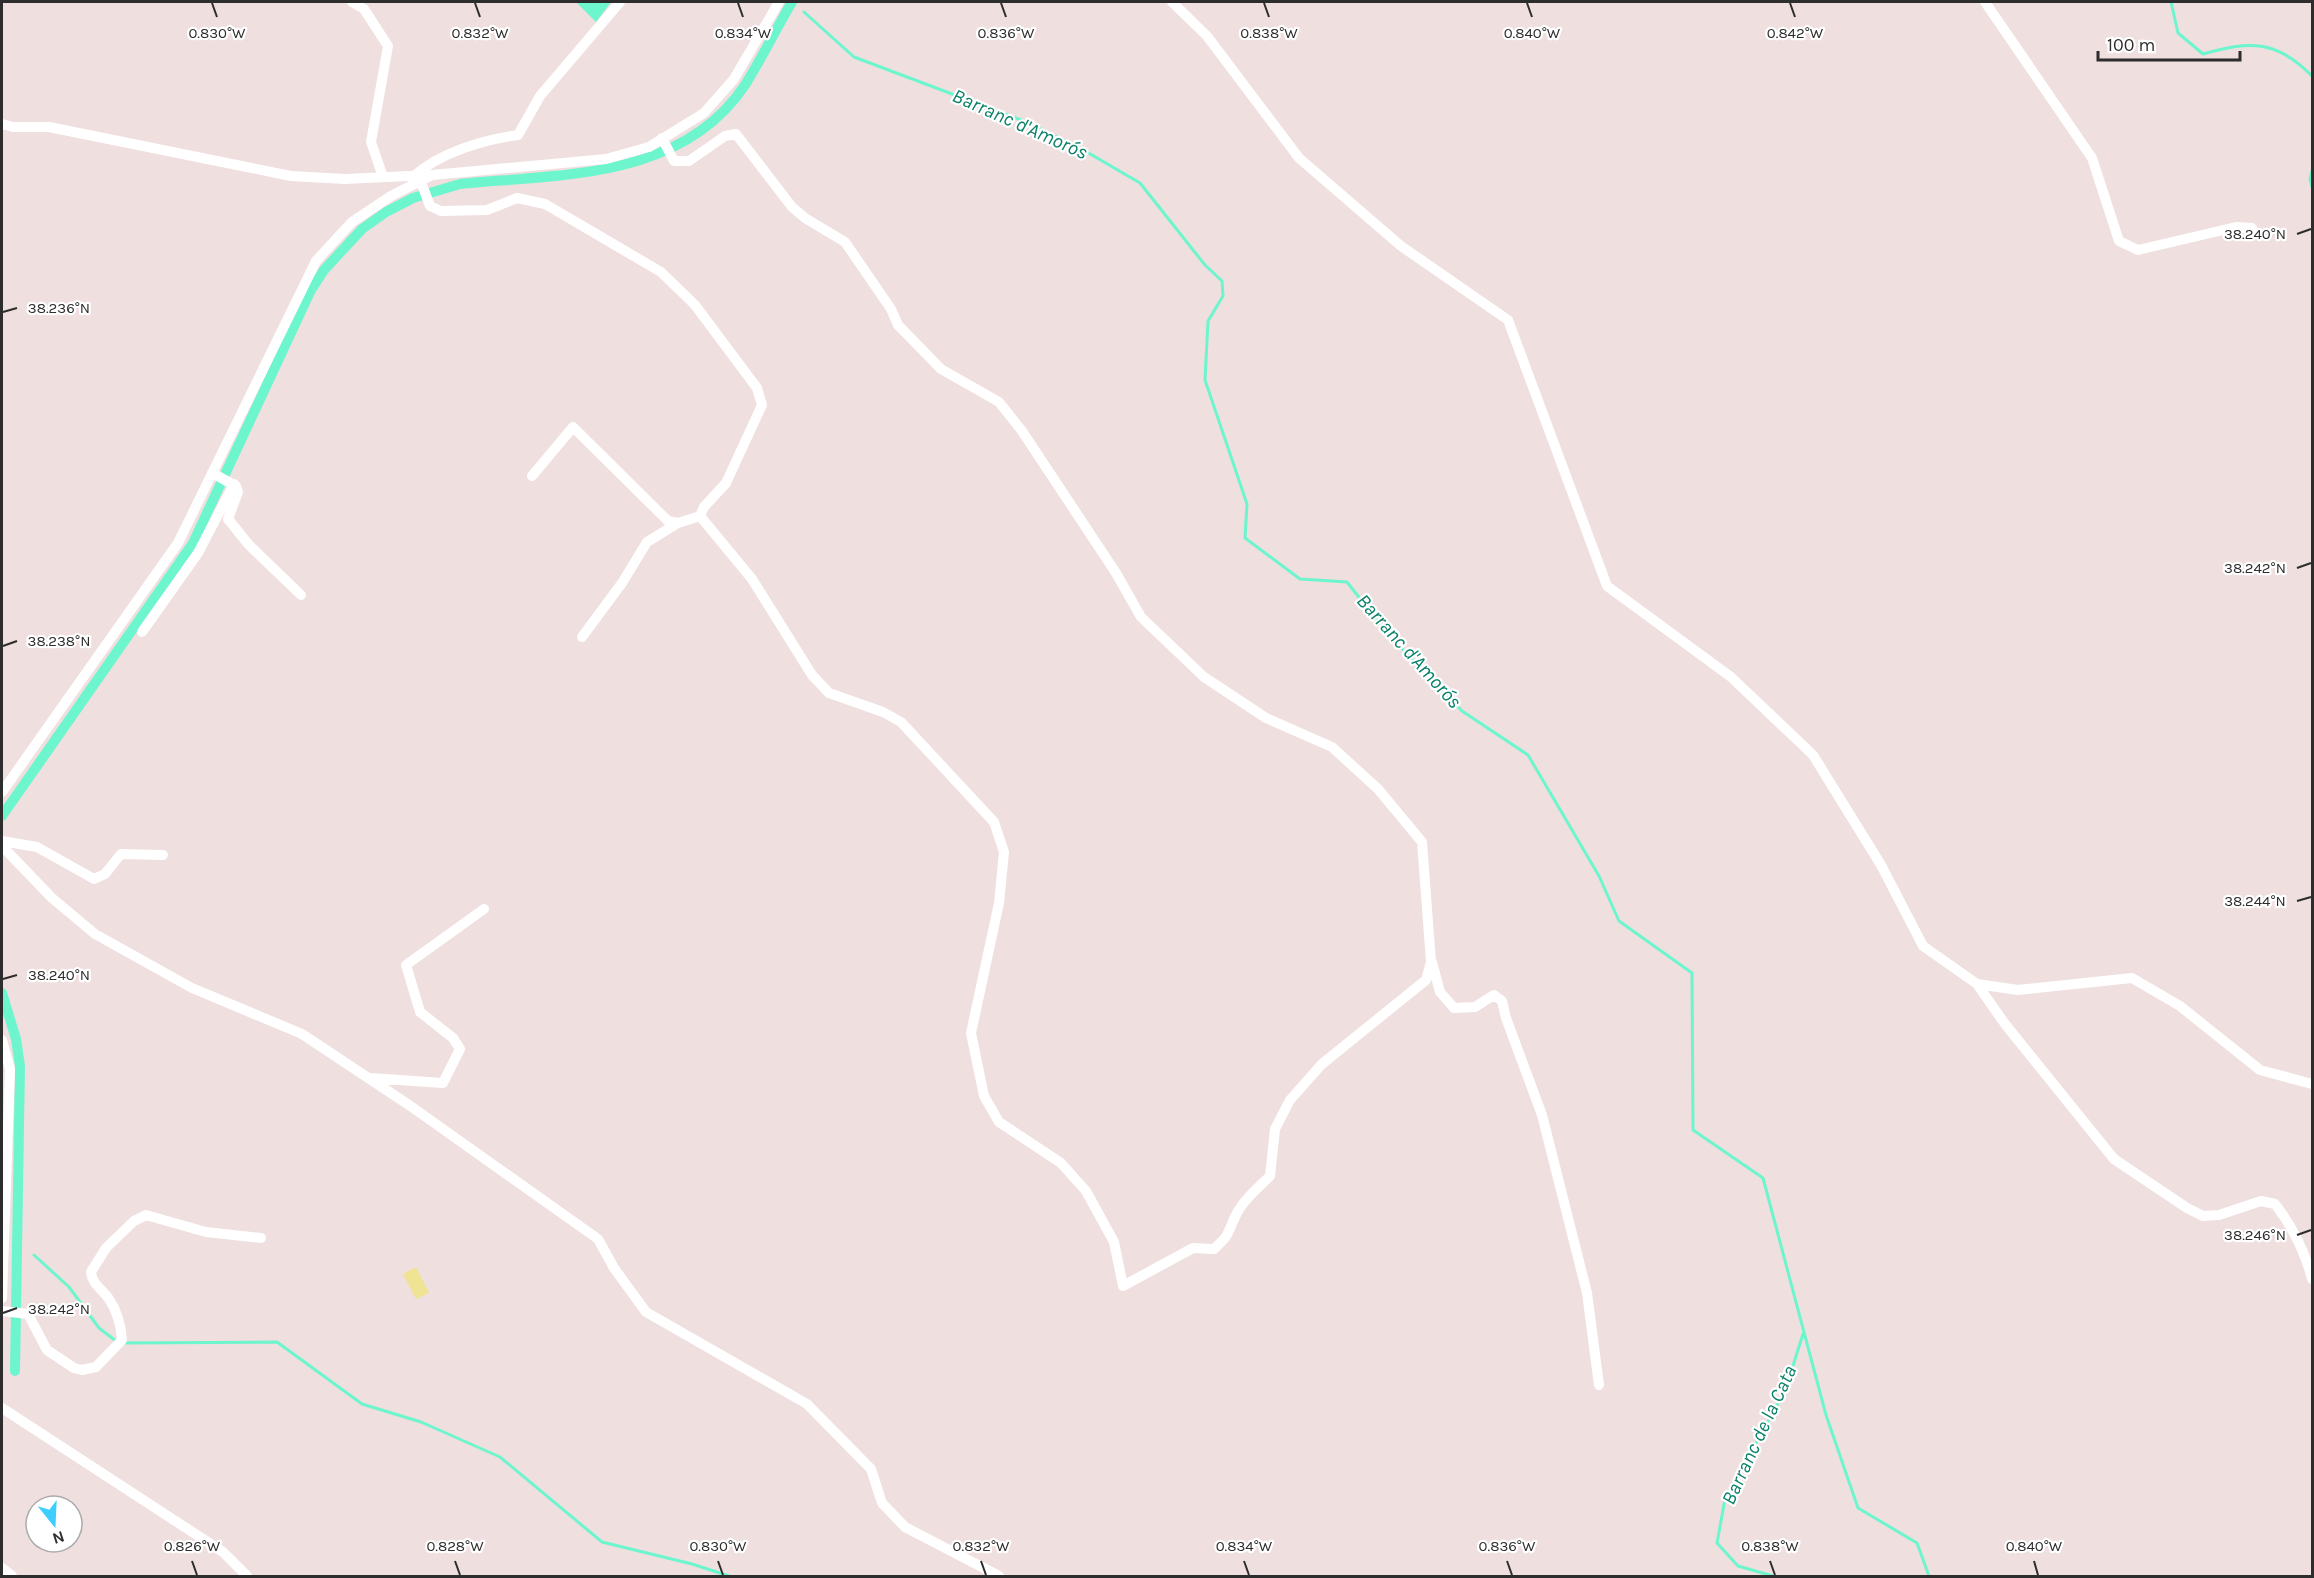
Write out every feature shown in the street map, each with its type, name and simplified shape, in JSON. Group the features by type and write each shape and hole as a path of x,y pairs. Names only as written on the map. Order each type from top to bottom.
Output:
{"street":[{"path":"351,2 364,9 388,46 371,142 383,177"},
{"path":"417,179 424,166 489,139 518,135 540,96 620,2"},
{"path":"2,792 178,543 316,261 352,222 417,179 432,175 606,159 649,147 704,113 734,79 779,2"},
{"path":"1172,2 1207,36 1299,159 1401,246 1508,320 1607,586 1731,676 1813,755 1881,865 1923,946 1977,984 2005,1024 2115,1159 2187,1208 2203,1216 2219,1215 2261,1201 2275,1204 2285,1216 2308,1262 2313,1279"},
{"path":"1985,2 2092,158 2119,241 2138,250 2236,227 2252,228"},
{"path":"2,124 13,127 49,127 291,176 417,179"},
{"path":"662,138 674,161 689,161 725,136 736,134 792,207 845,242 891,309 898,325 940,369 999,402 1022,431 1116,573 1140,617 1204,676 1266,718 1332,747 1378,789 1422,842 1431,962 1440,992 1454,1008 1475,1006 1494,995 1502,1001 1506,1018 1542,1115 1587,1293 1599,1385"},
{"path":"417,179 430,206 441,211 487,210 517,198 544,204 661,272 695,305 758,388 762,405 726,483 704,507 700,516 678,524 647,542 622,583 582,637"},
{"path":"532,476 573,427 668,521 678,524"},
{"path":"212,473 233,483 238,492 228,519 249,545 301,595"},
{"path":"142,632 198,554 233,483"},
{"path":"700,516 752,579 812,675 829,693 883,712 901,722 994,822 1004,852 999,903 971,1033 984,1096 999,1122 1061,1163 1086,1191 1114,1242 1123,1286 1193,1248 1214,1249 1230,1234 1235,1217 1248,1197 1270,1176 1275,1129 1290,1100 1322,1064 1424,985 1431,962"},
{"path":"2,843 37,847 94,879 105,874 121,854 163,855"},
{"path":"2,843 52,898 95,934 192,988 302,1034 598,1239 614,1268 645,1312 807,1404 871,1469 882,1503 905,1527 999,1576"},
{"path":"367,1077 443,1083 460,1049 453,1038 420,1012 406,965 484,909"},
{"path":"1977,984 2018,990 2132,978 2180,1006 2260,1070 2313,1084"},
{"path":"2,1040 10,1069 2,1298"},
{"path":"3,1312 28,1314 43,1344 52,1354 82,1370 96,1367 122,1340 116,1312 109,1299 94,1283 91,1272 106,1248 140,1217 152,1216 206,1232 261,1238"},
{"path":"2,1408 223,1552 247,1576"},
{"path":"2,1568 12,1576"}],"shaded area":[{"path":"576,2 611,2 596,22"},
{"path":"416,1267 429,1293 416,1299 403,1274"}],"waterway":[{"path":"2,816 193,543 311,290 324,270 362,229 386,212 413,198 460,184 538,178 616,166 654,155 688,139 719,116 745,85 792,2"},
{"path":"2171,2 2178,33 2203,54 2248,45 2261,46 2286,55 2312,76"},
{"name":"Barranc d'Amorós","path":"804,12 854,57 1026,122 1080,148 1140,183 1205,265 1222,281 1223,296 1208,321 1205,380 1247,504 1245,538 1300,579 1347,582 1387,633 1462,711 1528,755 1599,876 1619,921 1692,973 1693,1130 1763,1178 1826,1415 1858,1508 1917,1543 1929,1576"},
{"path":"2312,171 2310,179 2312,187"},
{"path":"2,993 16,1039 20,1066 15,1371"},
{"path":"34,1255 69,1287 99,1328 116,1341"},
{"name":"Barranc de la Cata","path":"1773,1576 1738,1566 1717,1543 1725,1499 1785,1391 1803,1334"},
{"path":"122,1343 277,1342 362,1404 421,1422 500,1457 602,1542 692,1564 729,1576"}]}
